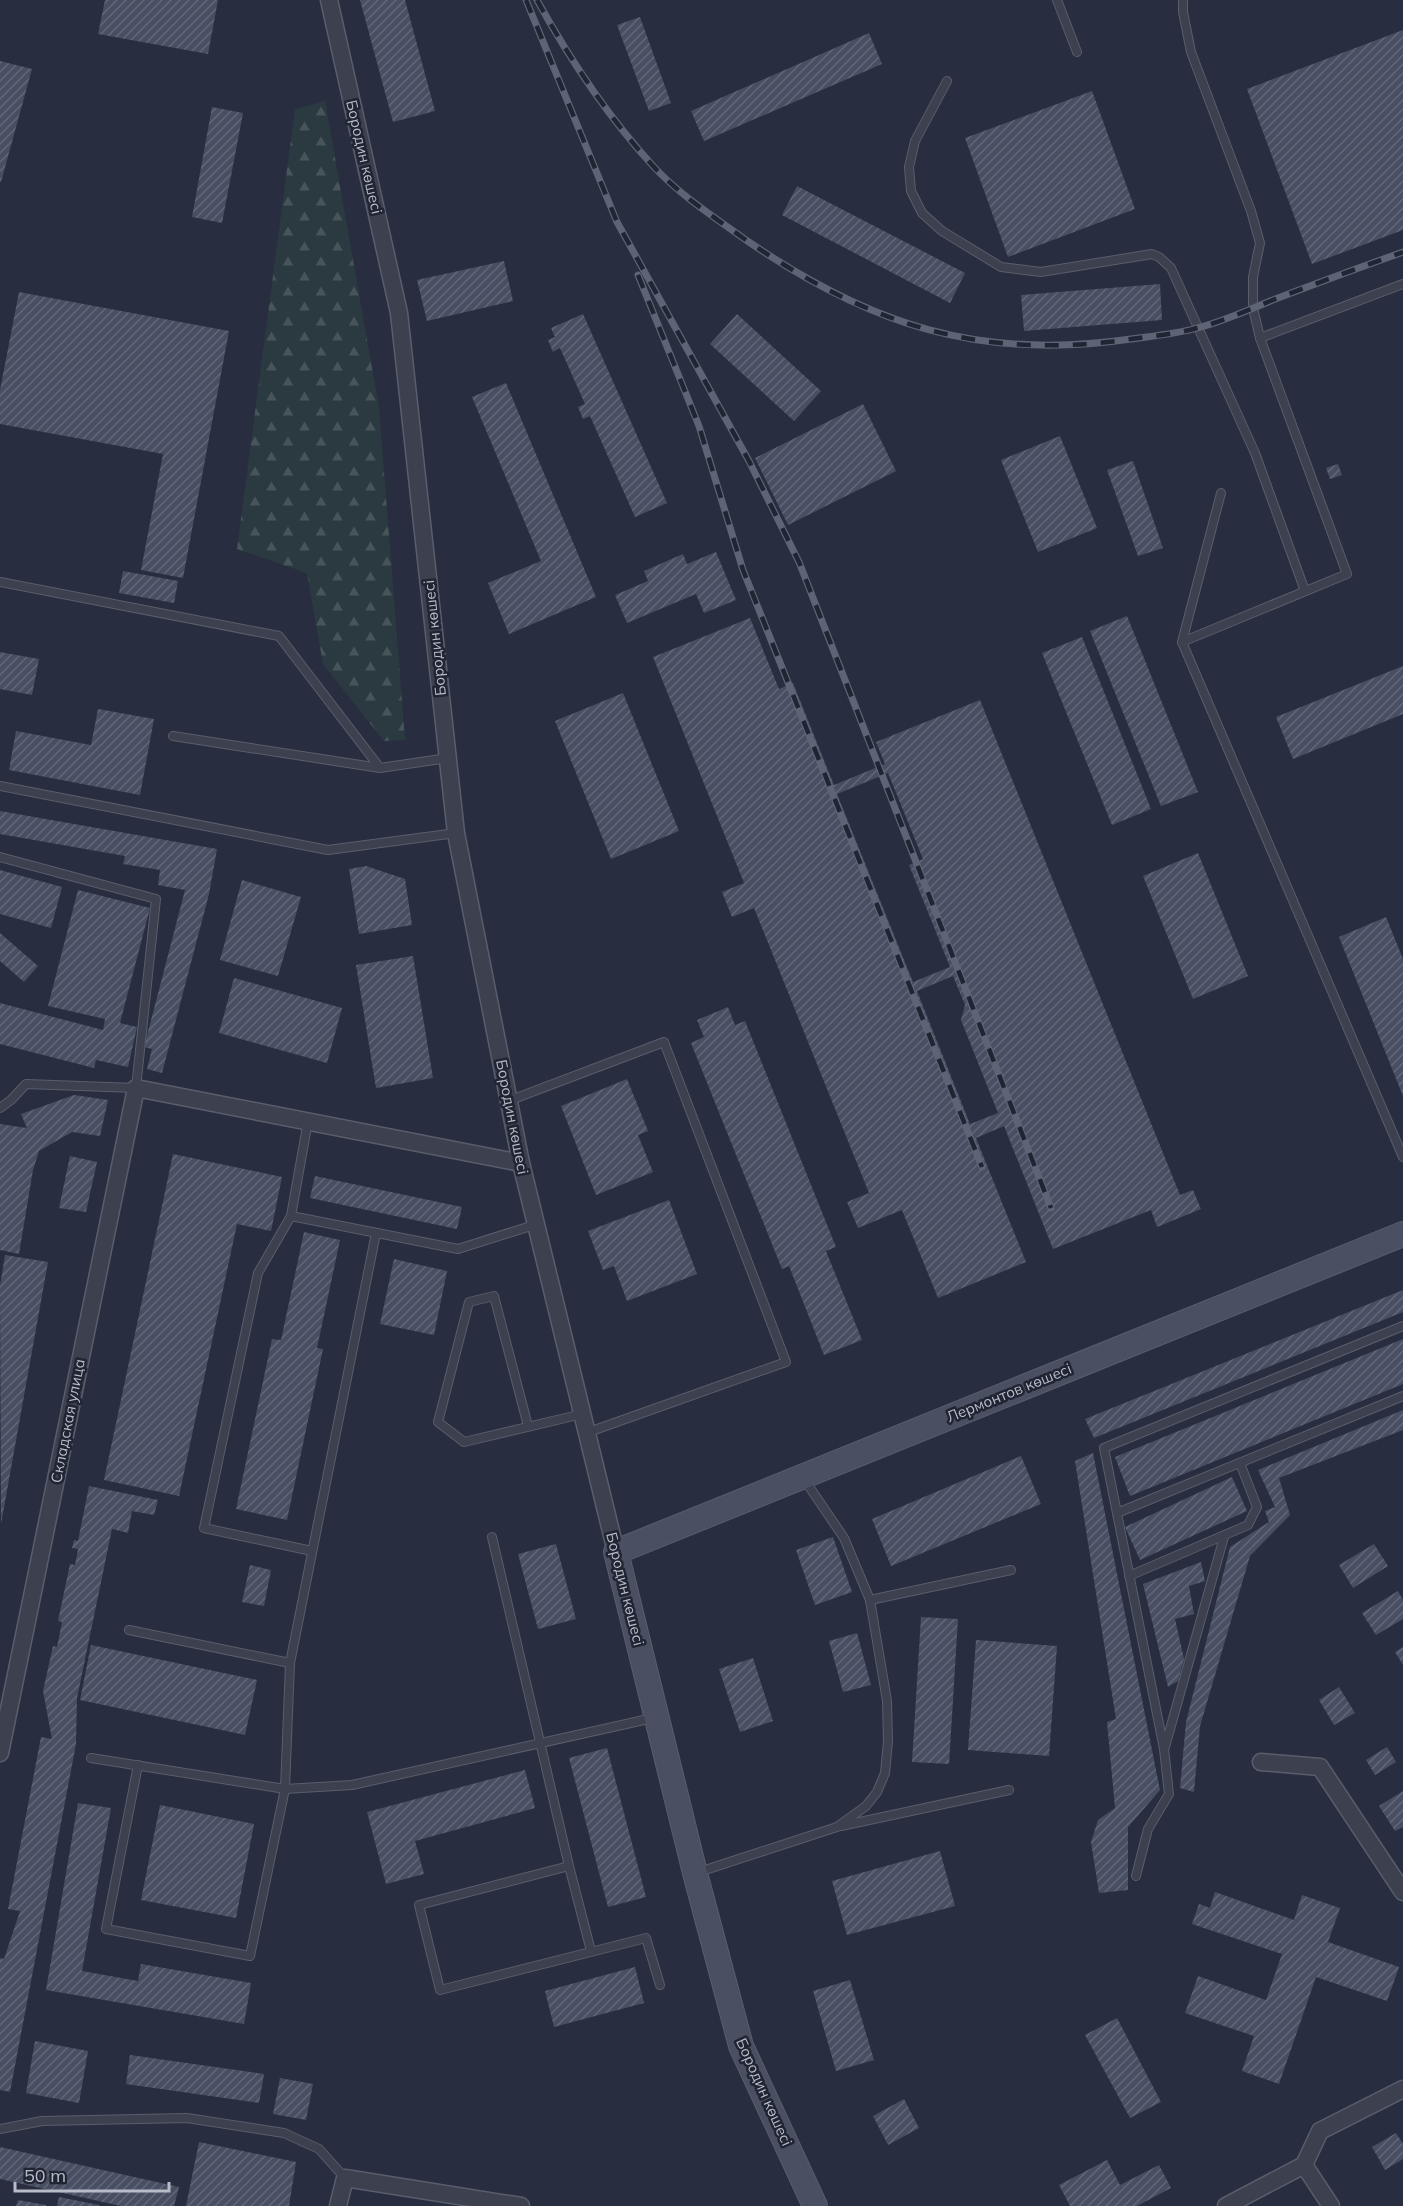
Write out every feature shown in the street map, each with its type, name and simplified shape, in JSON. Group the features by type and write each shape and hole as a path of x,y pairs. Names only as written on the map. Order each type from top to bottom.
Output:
{"street":[{"name":"Бородин көшесі","path":"329,0 399,313 456,833 520,1163 695,1873 741,2046 815,2206"},
{"path":"136,1088 520,1163"},
{"name":"Складская улица","path":"0,1754 5,1705 136,1088"},
{"name":"Лермонтов көшесі","path":"616,1552 1403,1234"},
{"path":"1261,1762 1320,1767 1403,1892"},
{"path":"1226,2206 1304,2165 1320,2131 1403,2089"},
{"path":"1304,2165 1331,2206"},
{"path":"338,2206 345,2178 521,2206"}],"lane":[{"path":"1057,0 1077,52"},
{"path":"1182,642 1347,574 1260,338 1253,308 1253,277 1260,243 1251,211 1191,52 1183,12 1183,0"},
{"path":"947,81 915,141 909,166 911,190 922,213 942,231 1001,267 1041,272 1152,254 1164,260 1171,268 1255,453 1305,591"},
{"path":"1260,338 1403,284"},
{"path":"1221,493 1182,642 1403,1157"},
{"path":"0,582 279,636 380,768"},
{"path":"173,736 380,768 448,758"},
{"path":"0,786 328,850 456,833"},
{"path":"0,857 156,899 136,1088 26,1084 0,1108"},
{"path":"508,1101 664,1042 786,1362 586,1433"},
{"path":"0,1097 11,1100"},
{"path":"308,1121 291,1216 258,1273 204,1528 312,1551"},
{"path":"291,1216 458,1249 534,1225"},
{"path":"138,1766 106,1929 250,1956 285,1789 290,1663 376,1233"},
{"path":"528,1426 494,1296 470,1302 438,1422 464,1442 582,1414"},
{"path":"1136,1876 1148,1829 1169,1794 1164,1749 1104,1448 1403,1326"},
{"path":"1117,1513 1403,1396"},
{"path":"1129,1576 1248,1525 1257,1508 1240,1463"},
{"path":"802,1477 844,1538 870,1600 887,1701 888,1741 885,1773 877,1792 867,1806 837,1827"},
{"path":"492,1537 591,1951"},
{"path":"1164,1749 1224,1537"},
{"path":"870,1600 1011,1570"},
{"path":"129,1630 290,1663"},
{"path":"91,1758 285,1789 352,1785 657,1718"},
{"path":"695,1873 837,1827 1009,1790"},
{"path":"569,1866 418,1905 440,1990 646,1938 660,1986"},
{"path":"0,2129 42,2121 187,2118 284,2133 319,2149 345,2178"}],"green space":[{"path":"325,101 379,408 405,740 384,741 323,664 307,573 237,549 295,109"}],"building":[{"path":"105,0 218,0 208,54 98,34"},
{"path":"360,0 405,0 435,111 393,122"},
{"path":"640,17 671,103 649,111 617,25"},
{"path":"1403,30 1403,230 1312,264 1247,89"},
{"path":"869,33 882,64 704,141 691,111"},
{"path":"0,61 32,69 1,182 0,182"},
{"path":"1092,91 1135,209 1008,257 965,138"},
{"path":"212,107 243,113 222,223 192,217"},
{"path":"797,186 965,273 950,303 782,215"},
{"path":"504,261 513,301 427,321 417,280"},
{"path":"1160,284 1162,320 1024,331 1021,295"},
{"path":"19,292 229,331 183,578 141,570 163,454 0,424 0,390"},
{"path":"583,314 667,503 635,517 590,416 583,419 578,407 585,404 560,348 553,352 548,340 555,337 551,328"},
{"path":"737,314 821,391 794,421 710,344"},
{"path":"506,383 596,597 509,634 488,583 541,561 472,397"},
{"path":"863,404 896,471 788,525 755,458"},
{"path":"1060,436 1097,528 1038,552 1001,460"},
{"path":"1133,461 1163,548 1138,556 1107,470"},
{"path":"1338,464 1342,475 1330,479 1326,468"},
{"path":"716,552 736,600 704,613 696,594 627,623 615,595 648,581 644,571 683,554 687,564"},
{"path":"123,571 178,581 174,603 119,593"},
{"path":"1127,616 1198,792 1161,806 1090,631"},
{"path":"750,618 779,689 793,683 834,785 885,764 876,742 980,700 1180,1195 1193,1190 1201,1209 1157,1227 1151,1210 1053,1249 1004,1126 976,1138 1026,1262 938,1298 902,1210 858,1228 847,1202 869,1193 754,908 732,917 722,892 744,883 653,657","holes":["888,773 923,859 909,865 950,967 913,982 837,794","953,976 965,1005 961,1020 998,1113 970,1124 917,991"]},
{"path":"1082,637 1151,809 1112,825 1042,653"},
{"path":"0,652 39,659 32,695 0,689"},
{"path":"1403,666 1403,714 1293,759 1276,717"},
{"path":"623,693 679,831 611,859 555,721"},
{"path":"98,709 154,719 140,795 9,770 16,731 91,745"},
{"path":"0,811 217,849 209,894 162,1073 147,1069 152,1049 144,1047 185,890 158,885 160,870 123,864 125,856 0,834"},
{"path":"1198,853 1248,976 1193,999 1143,876"},
{"path":"366,866 405,879 412,925 359,934 349,869"},
{"path":"0,870 62,887 51,928 0,914"},
{"path":"242,880 301,897 278,976 220,960"},
{"path":"78,890 150,908 120,1023 137,1027 128,1067 96,1060 94,1068 0,1044 0,1003 103,1030 105,1019 48,1006"},
{"path":"1386,917 1403,959 1403,1096 1339,937"},
{"path":"0,933 38,966 24,982 0,961"},
{"path":"413,956 433,1078 376,1088 356,965"},
{"path":"234,978 342,1008 327,1063 219,1033"},
{"path":"728,1007 735,1025 745,1021 836,1247 826,1251 862,1340 824,1355 789,1266 782,1269 691,1043 704,1037 697,1020"},
{"path":"627,1079 648,1131 638,1135 653,1172 596,1195 561,1106"},
{"path":"74,1095 108,1100 100,1136 72,1132 39,1151 33,1170 19,1254 0,1250 0,1124 27,1128 21,1114"},
{"path":"173,1154 282,1177 271,1231 237,1224 179,1496 104,1480"},
{"path":"70,1156 97,1162 86,1212 59,1208"},
{"path":"315,1176 462,1207 457,1229 310,1198"},
{"path":"669,1200 697,1274 627,1301 614,1266 603,1270 588,1231"},
{"path":"304,1232 340,1240 317,1348 323,1349 287,1520 236,1509 272,1339 281,1340"},
{"path":"5,1255 48,1262 1,1524 0,1286"},
{"path":"394,1259 447,1271 434,1335 380,1324"},
{"path":"1403,1290 1403,1312 1094,1438 1085,1419"},
{"path":"1403,1339 1403,1384 1130,1496 1115,1457"},
{"path":"1403,1410 1403,1430 1279,1478 1290,1515 1250,1556 1200,1726 1194,1792 1180,1788 1186,1722 1230,1547 1269,1522 1265,1511 1275,1507 1258,1470"},
{"path":"1093,1453 1160,1790 1128,1827 1128,1890 1099,1893 1091,1842 1098,1820 1115,1808 1107,1722 1116,1719 1075,1461"},
{"path":"1021,1456 1041,1504 891,1566 872,1519"},
{"path":"1232,1477 1247,1511 1140,1560 1125,1527"},
{"path":"89,1486 158,1500 154,1515 132,1511 128,1533 112,1529 77,1698 76,1744 10,2092 0,2090 0,1958 4,1959 20,1911 8,1909 41,1737 52,1739 43,1691 53,1646 57,1647 62,1622 58,1621 70,1564 75,1565 78,1549 72,1548 74,1540 78,1541"},
{"path":"833,1537 852,1592 815,1605 796,1550"},
{"path":"556,1544 576,1619 538,1629 518,1554"},
{"path":"1374,1544 1388,1566 1353,1588 1339,1565"},
{"path":"1201,1562 1205,1581 1189,1586 1194,1614 1175,1619 1184,1659 1178,1681 1168,1687 1143,1584"},
{"path":"250,1565 271,1570 264,1606 242,1602"},
{"path":"1398,1591 1403,1600 1403,1619 1376,1635 1362,1613"},
{"path":"921,1617 958,1619 949,1764 912,1762"},
{"path":"857,1633 871,1685 843,1692 829,1641"},
{"path":"976,1640 1057,1646 1049,1756 968,1750"},
{"path":"91,1645 257,1680 245,1735 80,1700"},
{"path":"1403,1647 1403,1665 1395,1652"},
{"path":"753,1658 773,1721 740,1732 719,1669"},
{"path":"1339,1687 1355,1713 1334,1725 1319,1700"},
{"path":"1387,1747 1396,1762 1375,1775 1366,1760"},
{"path":"607,1748 646,1897 608,1907 569,1758"},
{"path":"525,1770 535,1808 415,1841 424,1874 386,1884 367,1812"},
{"path":"1403,1791 1403,1827 1395,1831 1379,1806"},
{"path":"78,1803 111,1808 82,1971 138,1981 141,1964 251,1983 244,2024 46,1990"},
{"path":"160,1805 254,1824 236,1918 141,1900"},
{"path":"940,1851 955,1906 847,1935 832,1881"},
{"path":"1215,1892 1294,1920 1302,1895 1340,1908 1328,1942 1399,1967 1387,2001 1316,1977 1279,2084 1242,2071 1254,2036 1185,2013 1198,1976 1266,2000 1282,1954 1192,1924 1199,1904 1210,1908"},
{"path":"635,1967 644,2003 554,2027 545,1991"},
{"path":"850,1980 874,2060 836,2071 813,1991"},
{"path":"1117,2018 1161,2102 1130,2118 1085,2035"},
{"path":"35,2041 88,2051 79,2103 26,2093"},
{"path":"130,2055 264,2074 259,2103 126,2084"},
{"path":"280,2078 313,2084 306,2120 273,2114"},
{"path":"904,2099 919,2128 888,2145 873,2116"},
{"path":"1396,2133 1403,2144 1403,2159 1385,2170 1372,2147"},
{"path":"199,2142 296,2162 289,2206 186,2206"},
{"path":"0,2147 179,2187 174,2206 121,2206 0,2179"},
{"path":"1107,2160 1120,2185 1159,2165 1171,2188 1137,2206 1070,2206 1059,2185"},
{"path":"59,2197 99,2205 99,2206 57,2206"},
{"path":"18,2200 46,2205 46,2206 16,2206"}],"railway":[{"path":"526,0 617,222 749,461 799,562 1051,1208"},
{"path":"537,0 562,44 606,108 637,148 675,187 698,206 792,270 882,314 928,330 976,340 1025,345 1076,345 1173,333 1218,322 1403,252"},
{"path":"638,275 699,426 743,570 982,1167"}]}
